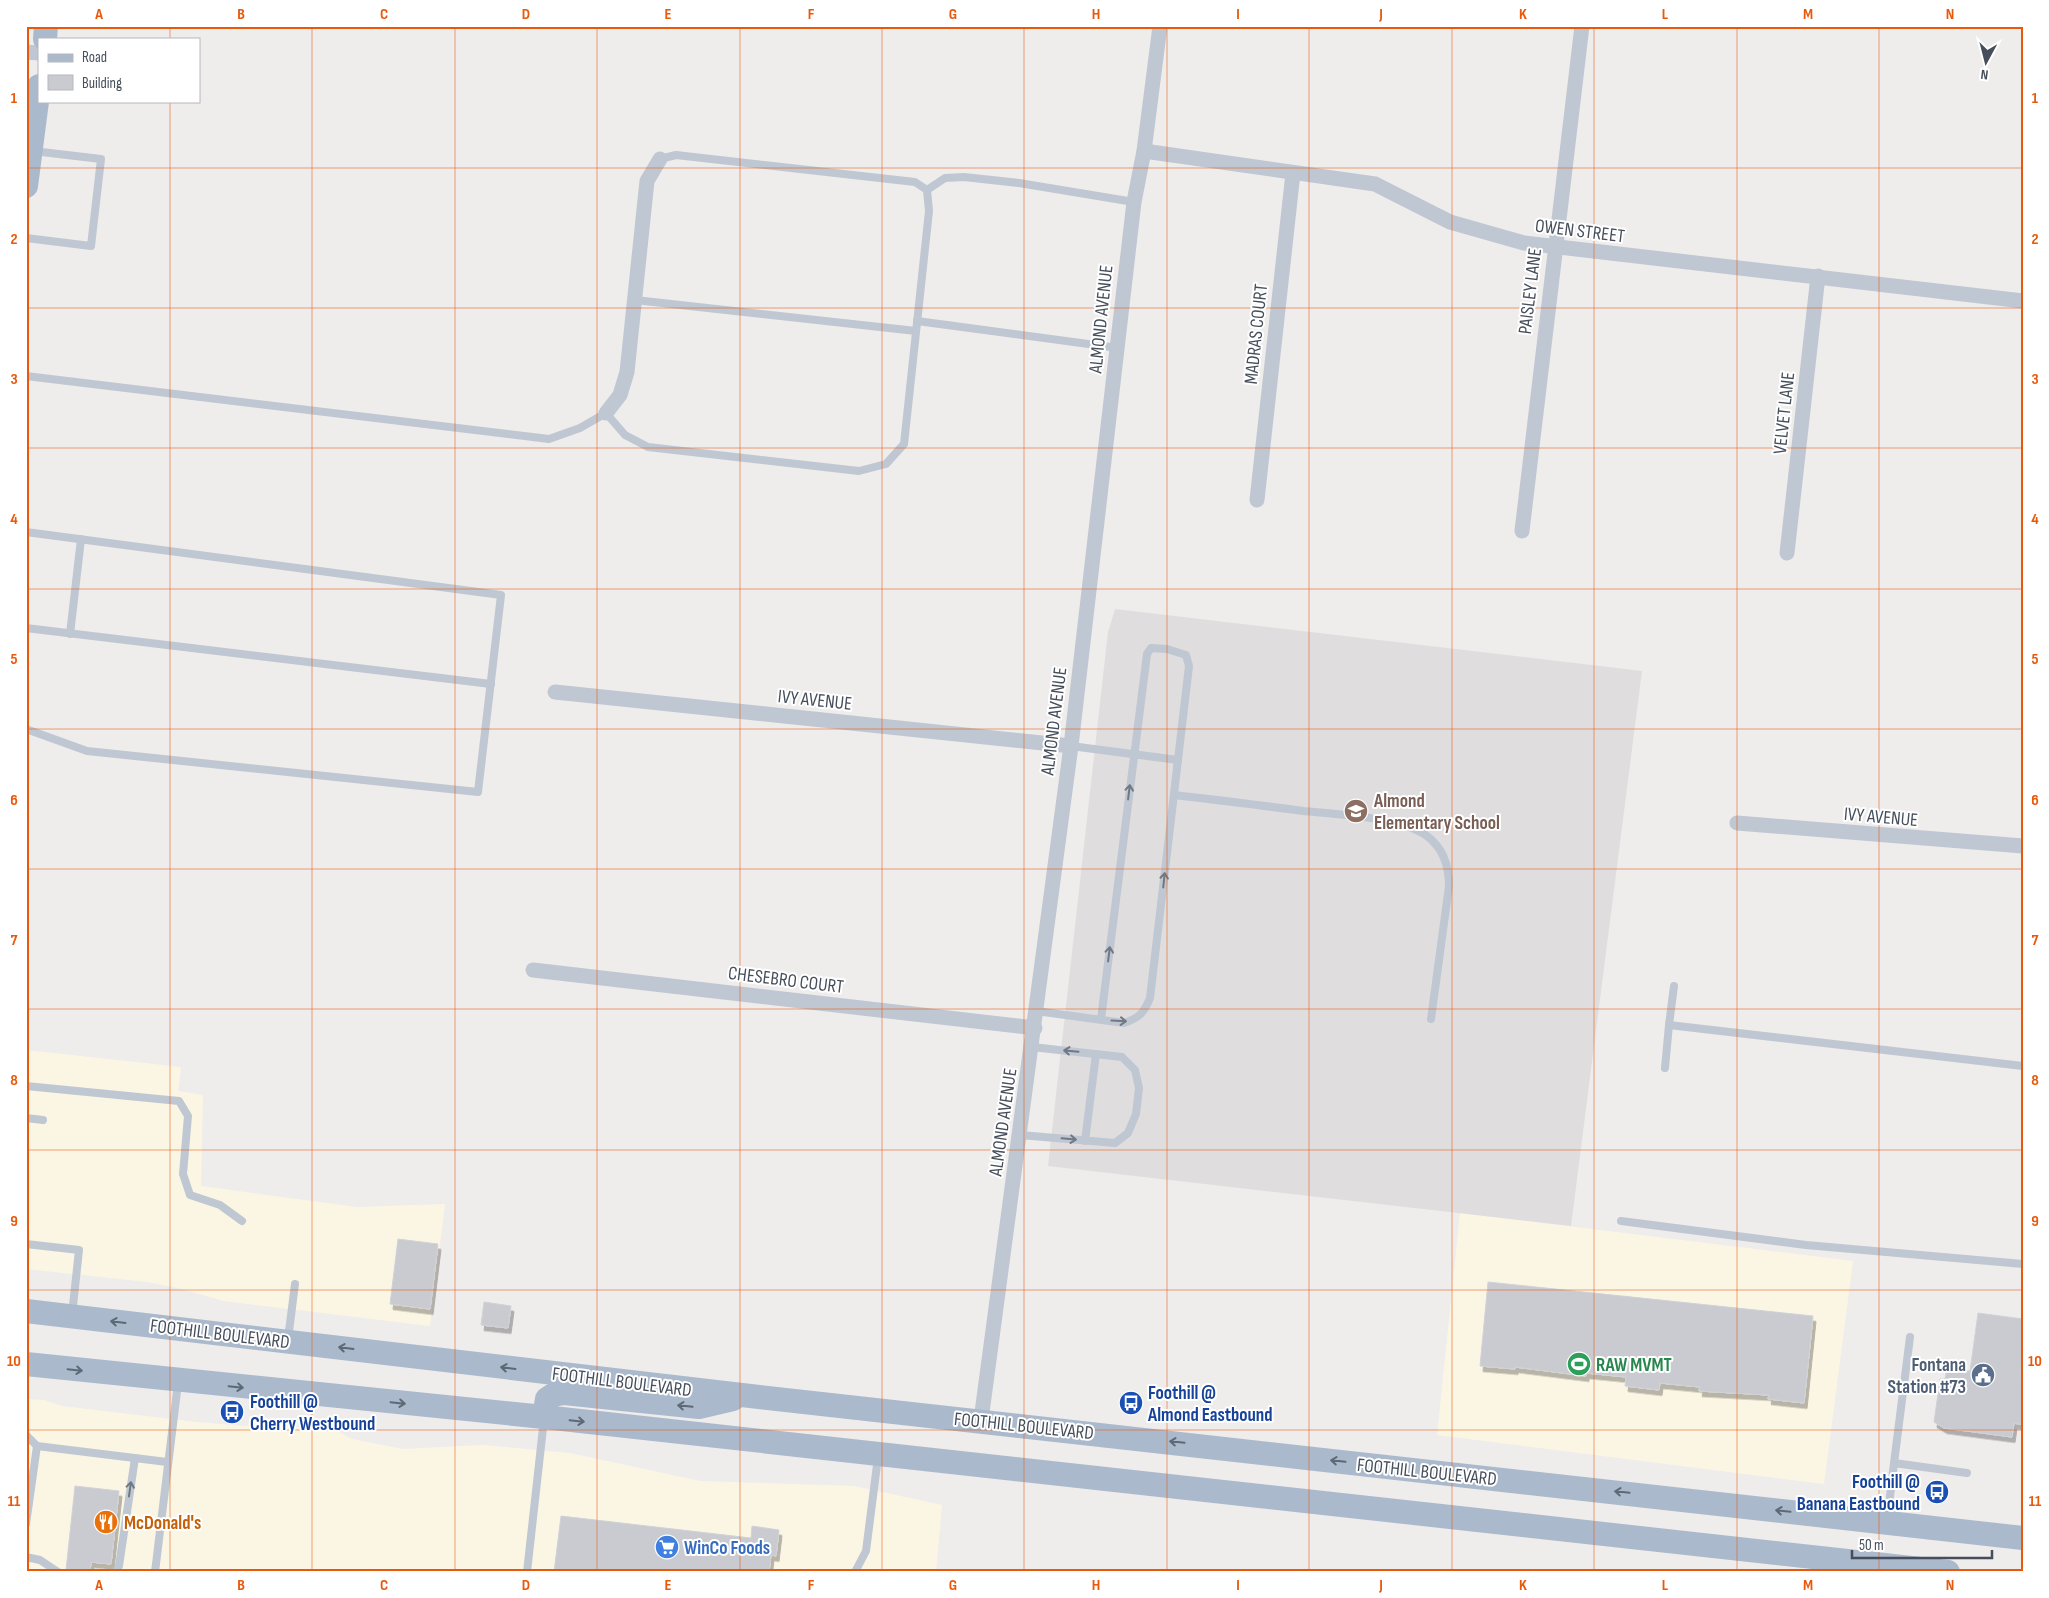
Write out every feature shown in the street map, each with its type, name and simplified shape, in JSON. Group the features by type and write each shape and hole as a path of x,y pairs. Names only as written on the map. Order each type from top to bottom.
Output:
{"main road":[{"path":"26,186 38,94"},
{"name":"FOOTHILL BOULEVARD","path":"26,1311 750,1396 981,1420 2023,1538"},
{"path":"26,1364 878,1454 1948,1572"},
{"path":"544,1418 547,1399 553,1395 564,1393 699,1408 750,1396"}],"street":[{"name":"ALMOND AVENUE","path":"981,1420 1035,1028 1071,746 1134,202 1144,152 1160,26"},
{"name":"PAISLEY LANE","path":"1522,531 1554,247 1582,26"},
{"name":"OWEN STREET","path":"1144,152 1375,184 1450,222 1524,243 2023,300"},
{"path":"606,413 620,395 627,372 647,181 660,159"},
{"name":"MADRAS COURT","path":"1257,500 1294,173"},
{"name":"VELVET LANE","path":"1787,554 1818,276"},
{"name":"IVY AVENUE","path":"555,692 1071,746"},
{"name":"IVY AVENUE","path":"1737,823 2023,846"},
{"name":"CHESEBRO COURT","path":"533,970 1035,1028"}],"lane":[{"path":"26,238 91,246 101,159 31,151"},
{"path":"660,159 676,156 915,182 927,190"},
{"path":"927,190 945,178 964,177 1019,183 1134,202"},
{"path":"26,376 548,438 580,428 606,413 625,436 648,447 859,471 886,464 904,444 929,211 927,190"},
{"path":"635,300 916,332"},
{"path":"917,321 1118,348"},
{"path":"26,532 501,594 478,792 87,751 26,729"},
{"path":"70,634 81,539"},
{"path":"26,628 491,684"},
{"path":"1036,1011 1100,1019 1124,1022 1138,1019 1145,1010 1150,998 1189,666 1186,655 1167,650 1151,648 1147,654 1100,1019"},
{"path":"1071,746 1178,760"},
{"path":"1174,795 1363,818 1402,825 1428,836 1442,854 1449,869 1449,886 1430,1019"},
{"path":"1665,1068 1674,986"},
{"path":"1669,1026 2023,1066"},
{"path":"1020,1135 1115,1143 1128,1133 1136,1114 1138,1088 1135,1070 1122,1058 1032,1047"},
{"path":"1085,1141 1096,1054"},
{"path":"26,1086 179,1101 188,1116 183,1174 190,1195 220,1205 242,1221"},
{"path":"26,1118 43,1120"},
{"path":"1621,1221 1806,1245 2023,1264"},
{"path":"29,1244 79,1250 72,1316"},
{"path":"288,1342 295,1284"},
{"path":"1887,1522 1910,1337"},
{"path":"154,1572 178,1381"},
{"path":"527,1572 544,1418"},
{"path":"26,1435 36,1446 167,1462"},
{"path":"26,1524 36,1446"},
{"path":"855,1572 866,1551 878,1454"},
{"path":"116,1572 119,1566 135,1458"},
{"path":"1894,1464 1966,1473"},
{"path":"26,1557 40,1560 58,1572"}],"shaded area":[{"name":"Almond Elementary School","path":"1115,609 1642,671 1571,1226 1048,1166 1108,632"},
{"path":"26,1050 181,1067 178,1091 203,1095 201,1186 357,1207 445,1204 430,1326 224,1301 178,1288 147,1282 26,1269"},
{"path":"1460,1213 1853,1261 1824,1484 1437,1435"},
{"path":"26,1399 44,1400 62,1406 196,1422 258,1427 330,1427 352,1439 403,1449 483,1445 570,1453 700,1481 854,1486 942,1505 936,1572 26,1572"}],"building":[{"path":"398,1239 438,1244 430,1309 390,1304"},
{"path":"1488,1282 1813,1316 1804,1403 1768,1399 1769,1395 1699,1391 1700,1387 1660,1383 1659,1390 1625,1386 1626,1377 1586,1373 1586,1376 1515,1367 1515,1369 1480,1366"},
{"path":"484,1302 511,1306 508,1328 481,1325"},
{"name":"Fontana Station #73","path":"1978,1313 2023,1319 2021,1378 2023,1378 2023,1425 2014,1423 2012,1437 1944,1428 1934,1422 1940,1379 1945,1379 1947,1368 1970,1371"},
{"path":"75,1486 119,1491 111,1564 91,1562 90,1572 66,1570"},
{"name":"WinCo Foods","path":"561,1516 751,1538 752,1526 779,1530 776,1556 771,1555 769,1572 554,1572"}],"place":[{"name":"Almond Elementary School","path":"1356,811"},
{"name":"RAW MVMT","path":"1579,1364"},
{"name":"Fontana Station #73","path":"1983,1375"},
{"name":"Foothill @ Almond Eastbound","path":"1131,1403"},
{"name":"Foothill @ Cherry Westbound","path":"232,1412"},
{"name":"Foothill @ Banana Eastbound","path":"1937,1492"},
{"name":"McDonald's","path":"106,1522"},
{"name":"WinCo Foods","path":"667,1547"}]}
